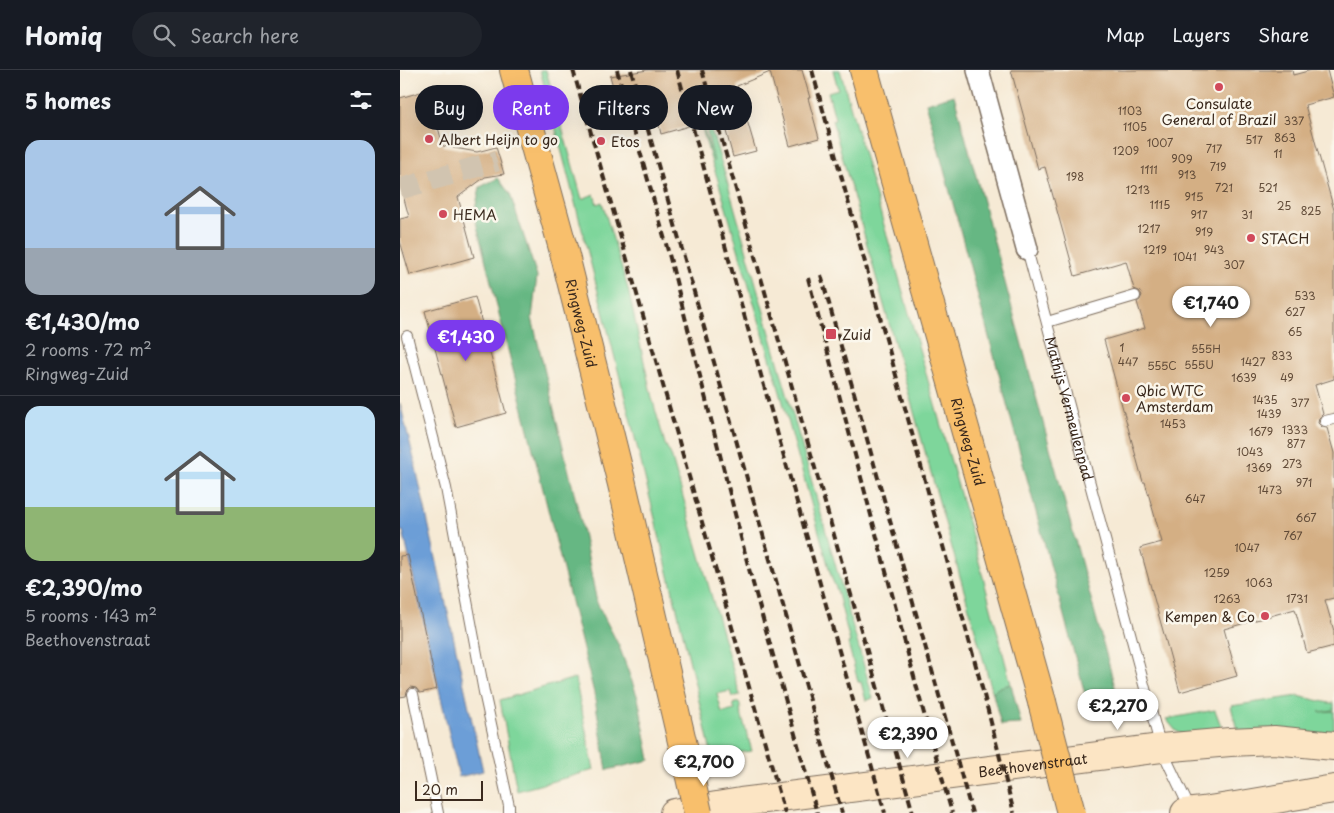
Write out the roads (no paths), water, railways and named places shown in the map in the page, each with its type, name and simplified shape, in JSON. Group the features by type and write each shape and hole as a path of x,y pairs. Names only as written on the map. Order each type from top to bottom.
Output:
{"highway":[{"name":"Ringweg-Zuid","path":"514,70 564,252 620,474 698,813"},
{"name":"Ringweg-Zuid","path":"864,70 1042,702 1071,813"}],"main road":[{"name":"Beethovenstraat","path":"674,813 743,808 1161,748 1274,740 1334,746"},
{"path":"1184,813 1230,808 1334,789"}],"street":[{"name":"Mathijs Vermeulenpad","path":"978,70 1027,249"}],"lane":[{"name":"Mathijs Vermeulenpad","path":"1027,249 1161,748 1192,813"},
{"path":"1047,322 1135,296"},
{"path":"407,336 446,488 484,692 509,813"},
{"path":"413,694 438,813"}],"water":[{"path":"400,403 483,771 459,777 403,531 400,531"}],"tunnel":[{"path":"400,189 497,161"}],"railway":[{"path":"573,70 785,813"},
{"path":"617,70 670,258 749,569 817,813"},
{"path":"631,70 842,813"},
{"path":"677,70 751,340 885,813"},
{"path":"702,70 913,813"},
{"path":"812,70 984,695 1014,813"},
{"path":"821,275 972,813"},
{"path":"808,278 952,813"}],"place":[{"name":"Consulate General of Brazil","path":"1219,87"},
{"name":"Albert Heijn to go","path":"429,139"},
{"name":"Etos","path":"601,141"},
{"name":"HEMA","path":"443,214"},
{"name":"STACH","path":"1251,238"},
{"name":"Zuid","path":"831,334"},
{"name":"Qbic WTC Amsterdam","path":"1126,398"},
{"name":"Kempen & Co","path":"1265,616"}]}
